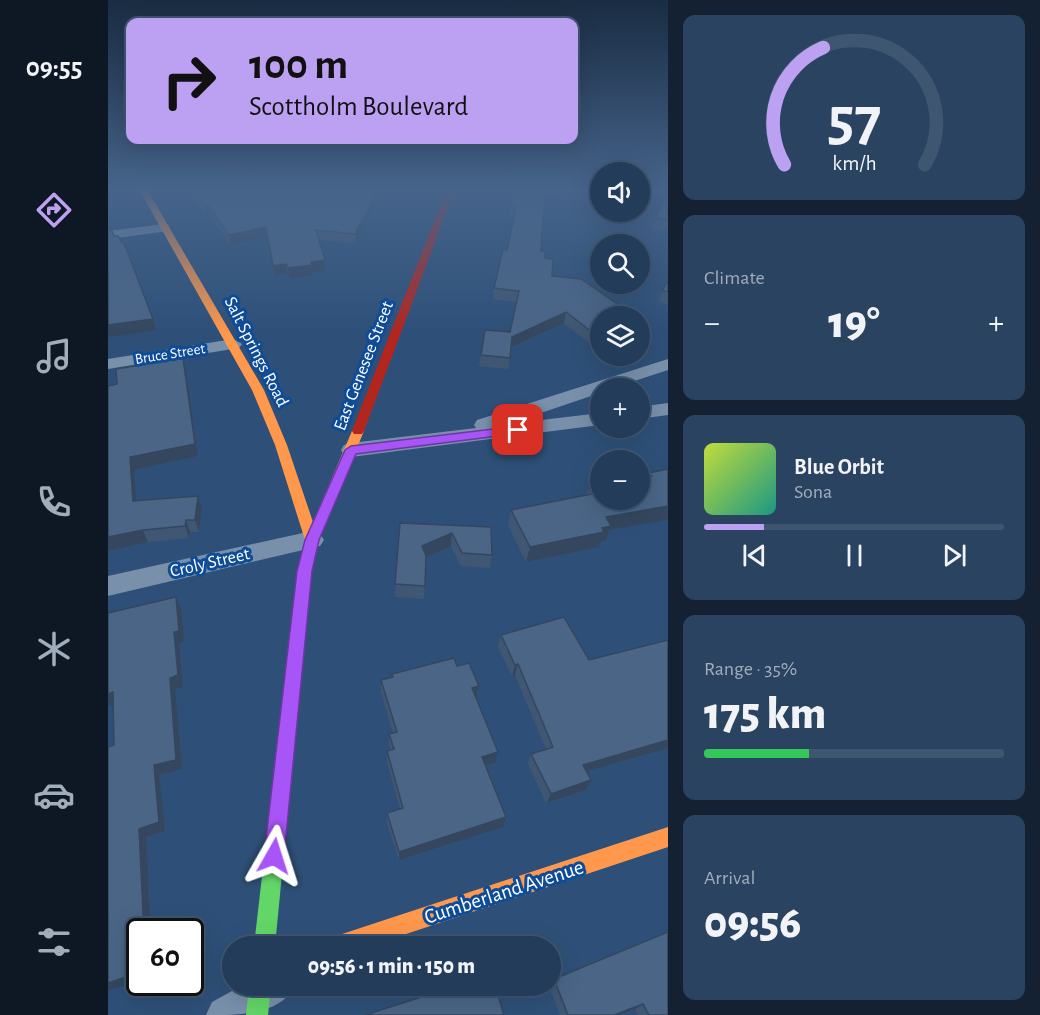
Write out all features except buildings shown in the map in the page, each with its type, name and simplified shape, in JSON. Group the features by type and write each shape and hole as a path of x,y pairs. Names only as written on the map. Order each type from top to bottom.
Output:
{"main road":[{"name":"Salt Springs Road","path":"170,238 233,344 278,435 312,540"},
{"name":"East Genesee Street","path":"265,936 304,571 312,540 351,450 432,238"},
{"name":"Cumberland Avenue","path":"369,936 668,837"}],"street":[{"name":"Bruce Street","path":"108,364 233,344"},
{"path":"448,437 561,397 637,376 668,364"},
{"path":"650,411 668,408"},
{"path":"351,450 590,420"},
{"name":"Croly Street","path":"108,586 312,540"},
{"path":"225,1015 263,996"}],"traffic: fast":[{"path":"265,936 295,657"},
{"path":"257,1015 259,996"}],"traffic: slow":[{"path":"171,238 258,390 281,445 312,540"},
{"path":"295,657 304,571 312,540 358,431"},
{"path":"369,936 668,837"}],"traffic: jam":[{"path":"358,431 432,238"}],"route":[{"path":"274,856 304,571 312,540 351,450 518,430"}]}
